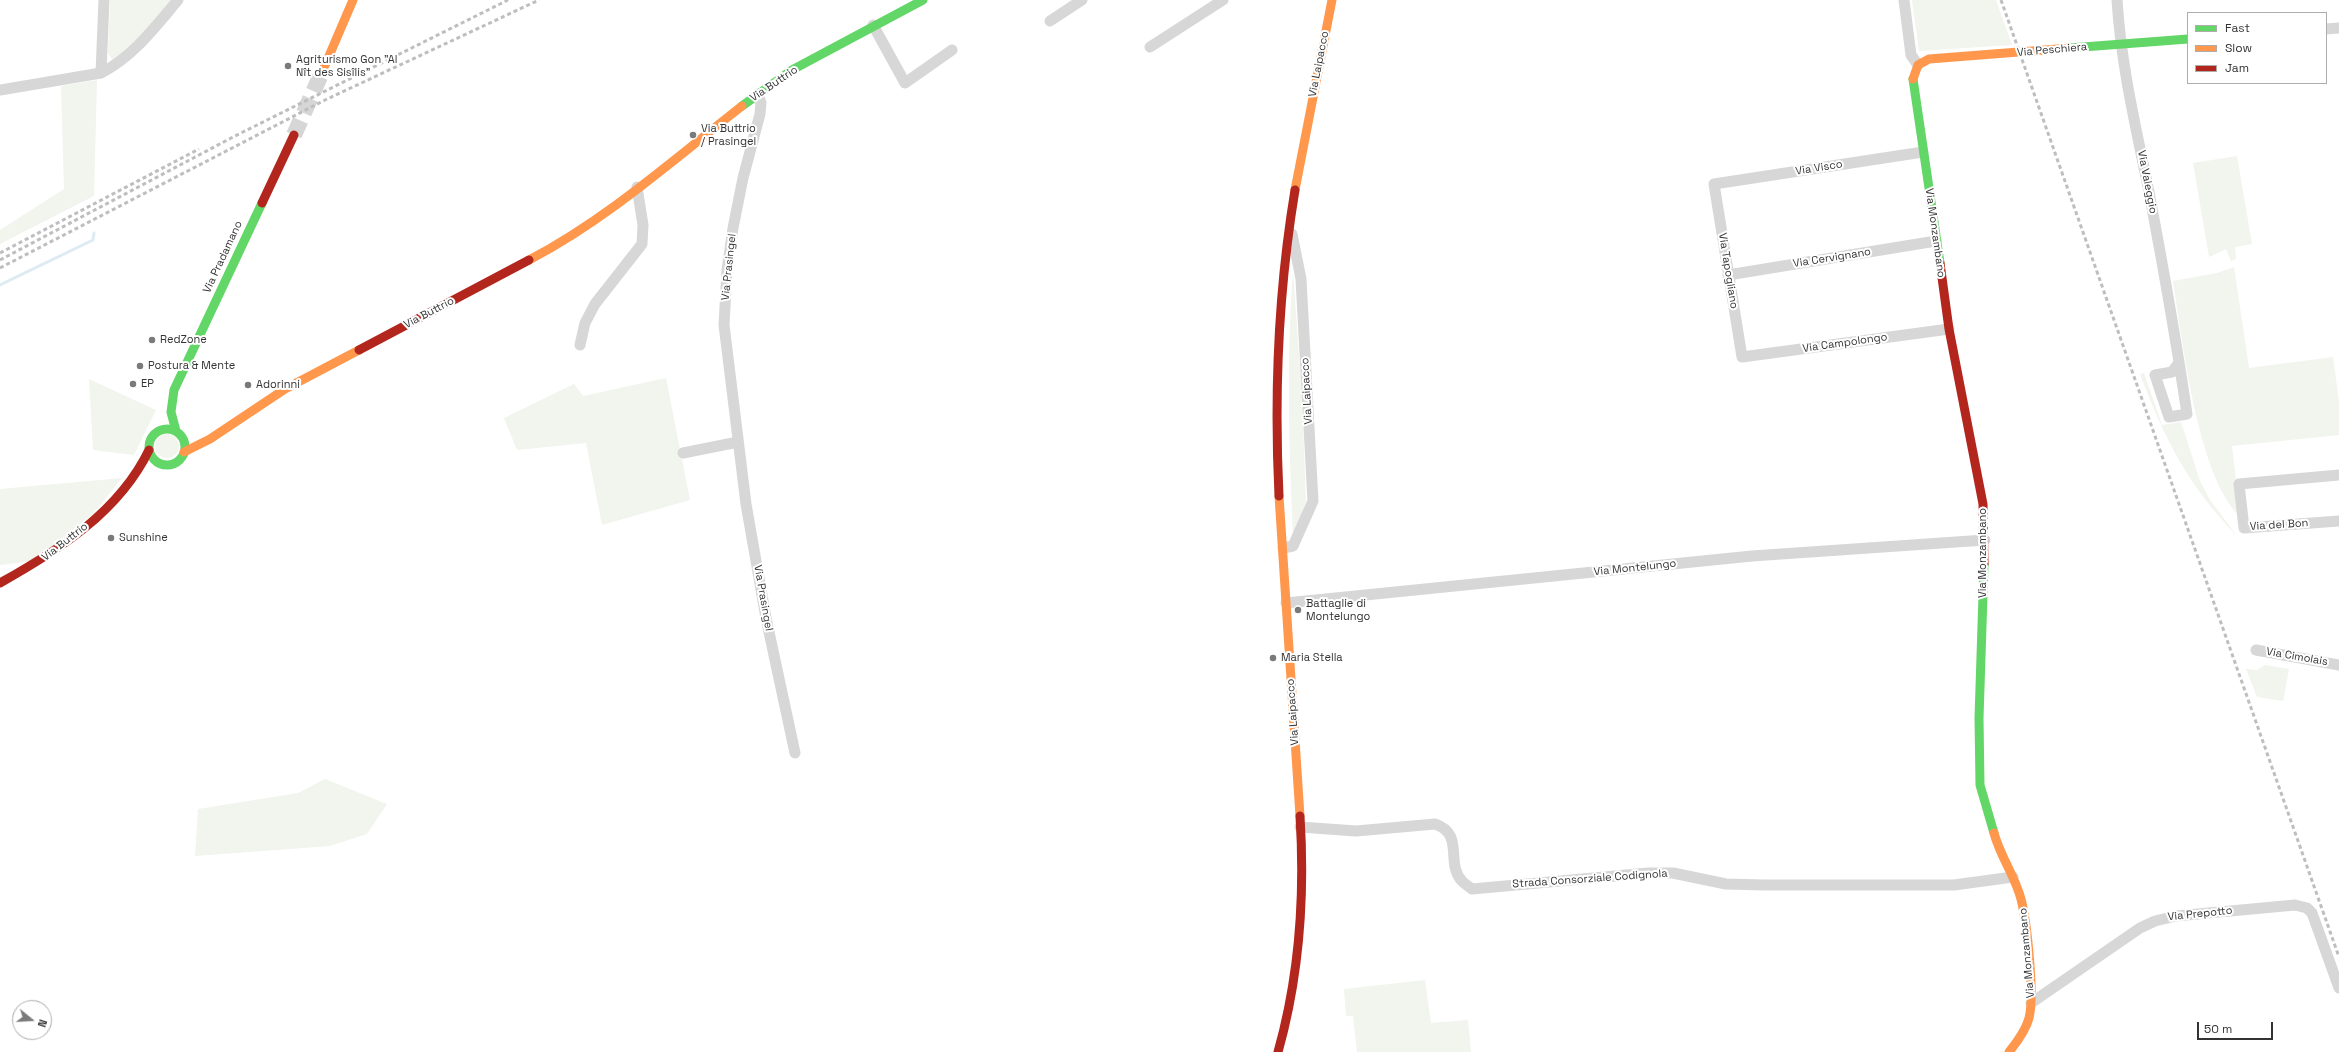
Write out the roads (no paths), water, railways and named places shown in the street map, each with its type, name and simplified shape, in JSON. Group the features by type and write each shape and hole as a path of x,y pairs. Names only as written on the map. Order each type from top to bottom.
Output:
{"street":[{"path":"101,73 104,0"},
{"path":"0,90 101,73 115,66 130,53 178,0"},
{"path":"323,70 353,0"},
{"name":"Via Buttrio","path":"0,583 60,548 123,492 147,475 179,459 184,452 210,439 218,432 284,389 558,245 601,216 758,94 792,70 873,25 923,0"},
{"path":"1050,21 1082,0"},
{"path":"1150,47 1222,0"},
{"name":"Via Laipacco","path":"1278,1052 1292,997 1299,956 1302,916 1300,827 1276,411 1276,355 1283,267 1332,0"},
{"path":"1904,0 1911,55 1918,65"},
{"name":"Via Valeggio","path":"2117,0 2120,44 2164,272 2179,363 2187,414 2169,417 2156,375 2172,372 2179,363"},
{"path":"873,25 905,83 952,50"},
{"path":"2327,29 2339,28"},
{"name":"Via Peschiera","path":"1918,65 1928,59 2187,39"},
{"name":"Via Monzambano","path":"1918,65 1913,77 1949,329 1976,460 1983,504 1985,540 1979,718 1980,785 1996,837 2022,898 2028,946 2031,1003 2029,1018 2020,1037 2008,1052"},
{"name":"Via Prasingel","path":"758,94 761,103 760,114 738,202 727,270 724,310 728,365 746,504 766,618 795,753"},
{"name":"Via Pradamano","path":"154,434 294,135"},
{"name":"Via Visco","path":"1714,184 1923,152"},
{"name":"Via Tapogliano","path":"1714,184 1742,358"},
{"path":"580,345 585,323 594,304 642,244 643,225 637,187"},
{"name":"Via Laipacco","path":"1283,548 1293,546 1312,501 1301,279 1290,224"},
{"name":"Via Cervignano","path":"1728,275 1936,241"},
{"name":"Via Campolongo","path":"1742,358 1949,329"},
{"name":"Via Pradamano","path":"174,390 170,412 177,432"},
{"name":"Via Buttrio","path":"123,492 141,469 149,450 150,441 154,434 167,429 196,437 218,432"},
{"path":"177,432 184,442 184,452"},
{"path":"683,453 738,442"},
{"path":"149,450 156,461 168,464"},
{"name":"Via del Bon","path":"2339,475 2239,484 2244,528 2339,521"},
{"name":"Via Montelungo","path":"1286,603 1752,556 1985,540"},
{"name":"Via Cimolais","path":"2256,650 2339,665"},
{"name":"Strada Consorziale Codignola","path":"1300,827 1326,830 1377,829 1435,824 1446,828 1451,836 1456,870 1461,881 1472,888 1648,873 1673,873 1726,884 1764,885 1954,885 2013,877"},
{"name":"Via Prepotto","path":"2031,1003 2140,928 2155,920 2176,916 2295,905 2307,908 2312,913 2339,988"}],"waterway":[{"path":"0,285 93,240 94,233"}],"tunnel":[{"path":"294,135 323,70"}],"railway":[{"path":"0,260 235,136 508,0"},
{"path":"0,268 325,100 539,0"},
{"path":"2001,0 2339,957"},
{"path":"0,253 199,149"}],"place":[{"name":"Agriturismo Gon \"Al Nît des Sisîlis\"","path":"288,66"},
{"name":"Via Buttrio / Prasingel","path":"693,135"},
{"name":"RedZone","path":"152,340"},
{"name":"Postura & Mente","path":"140,366"},
{"name":"EP","path":"133,384"},
{"name":"Adorinni","path":"248,385"},
{"name":"Sunshine","path":"111,538"},
{"name":"Battaglie di Montelungo","path":"1298,610"},
{"name":"Maria Stella","path":"1273,658"}]}
